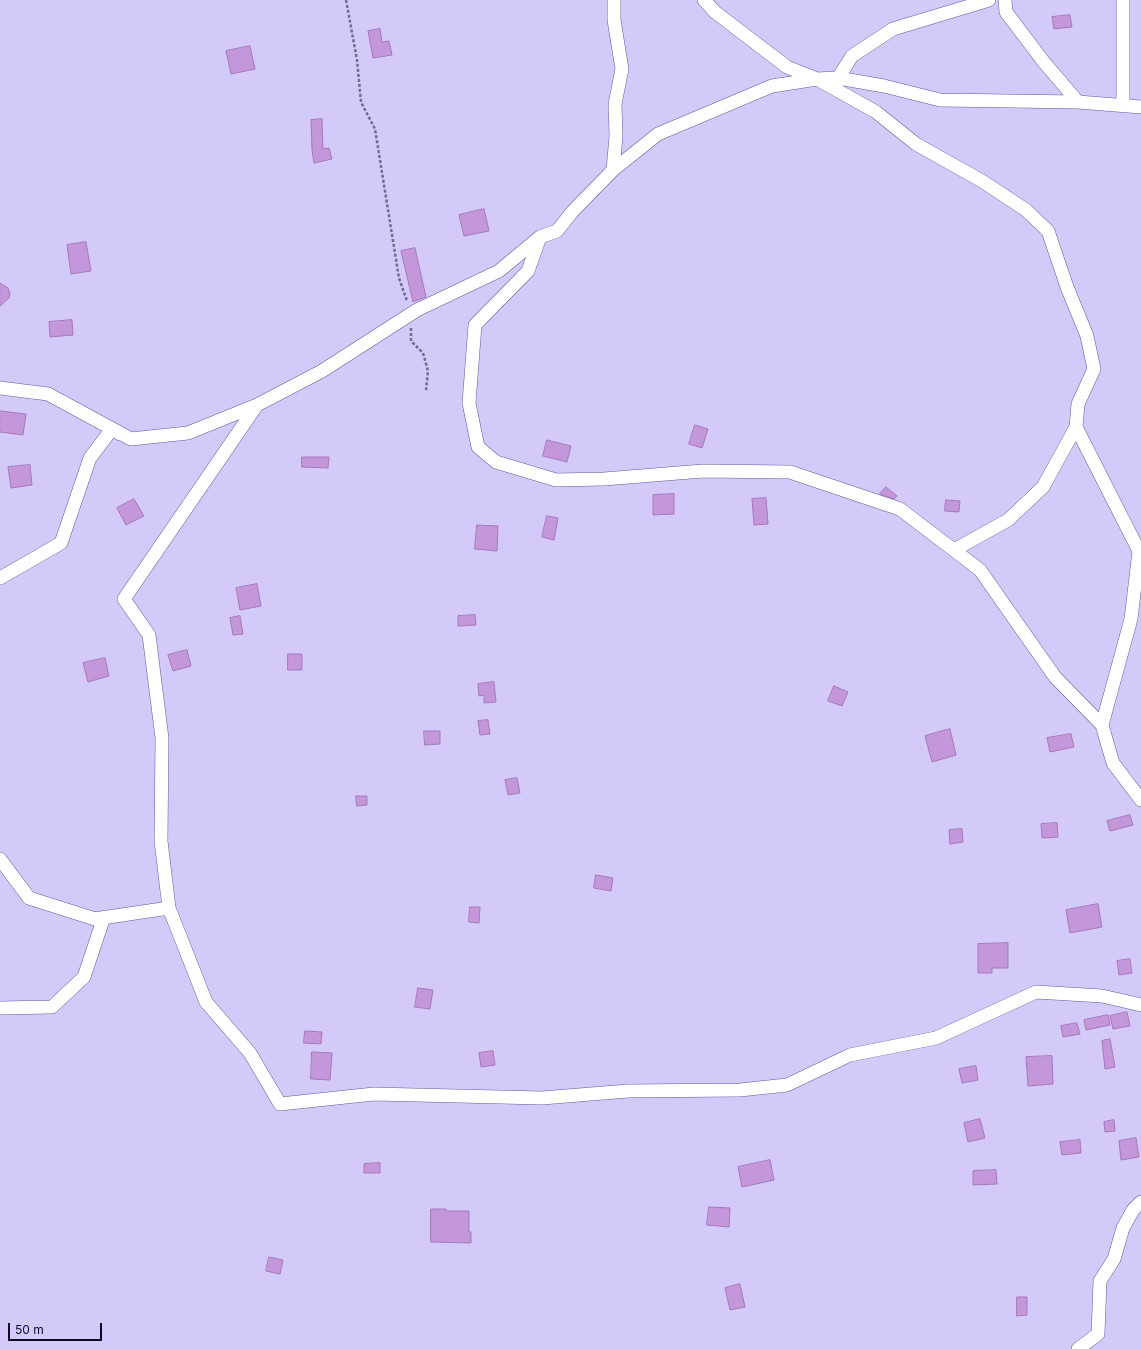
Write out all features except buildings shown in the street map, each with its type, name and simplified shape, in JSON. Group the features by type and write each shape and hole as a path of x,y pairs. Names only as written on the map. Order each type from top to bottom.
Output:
{"street":[{"path":"613,170 616,136 615,104 622,69 614,20 614,0"},
{"path":"704,0 720,16 787,67 817,79 876,112 916,144 988,185 1026,210 1048,231 1067,287 1087,336 1094,369 1078,404 1076,427 1043,487 1008,520 954,550"},
{"path":"838,78 852,56 894,29 989,0"},
{"path":"1005,0 1006,12 1043,61 1078,102"},
{"path":"1123,0 1123,105"},
{"path":"0,578 61,543 90,458 112,429 131,439 188,433 257,405 322,371 412,314 499,271 540,237 557,231 573,211 613,170 658,134 772,86 817,79 838,78 884,86 940,100 1078,102 1123,105 1141,108"},
{"path":"540,237 528,271 475,325 469,403 478,447 496,462 556,480 703,471 790,472 900,509 980,570 1055,677 1102,724 1113,762 1141,800"},
{"path":"0,388 48,394 131,439"},
{"path":"257,405 124,599 149,635 162,738 161,841 169,908 206,1002 250,1053 280,1104 374,1094 542,1098 628,1092 740,1090 788,1085 850,1055 936,1038 1036,992 1102,996 1141,1005"},
{"path":"1076,427 1139,551 1130,619 1102,724"},
{"path":"0,859 29,898 95,919 169,908"},
{"path":"0,1008 52,1007 84,978 104,917"},
{"path":"1078,1349 1098,1334 1100,1281 1114,1259 1122,1228 1133,1210 1141,1202"}],"path":[{"path":"346,0 357,60 362,102 375,129 399,278 412,314 411,341 423,354 428,371 426,390"}]}
